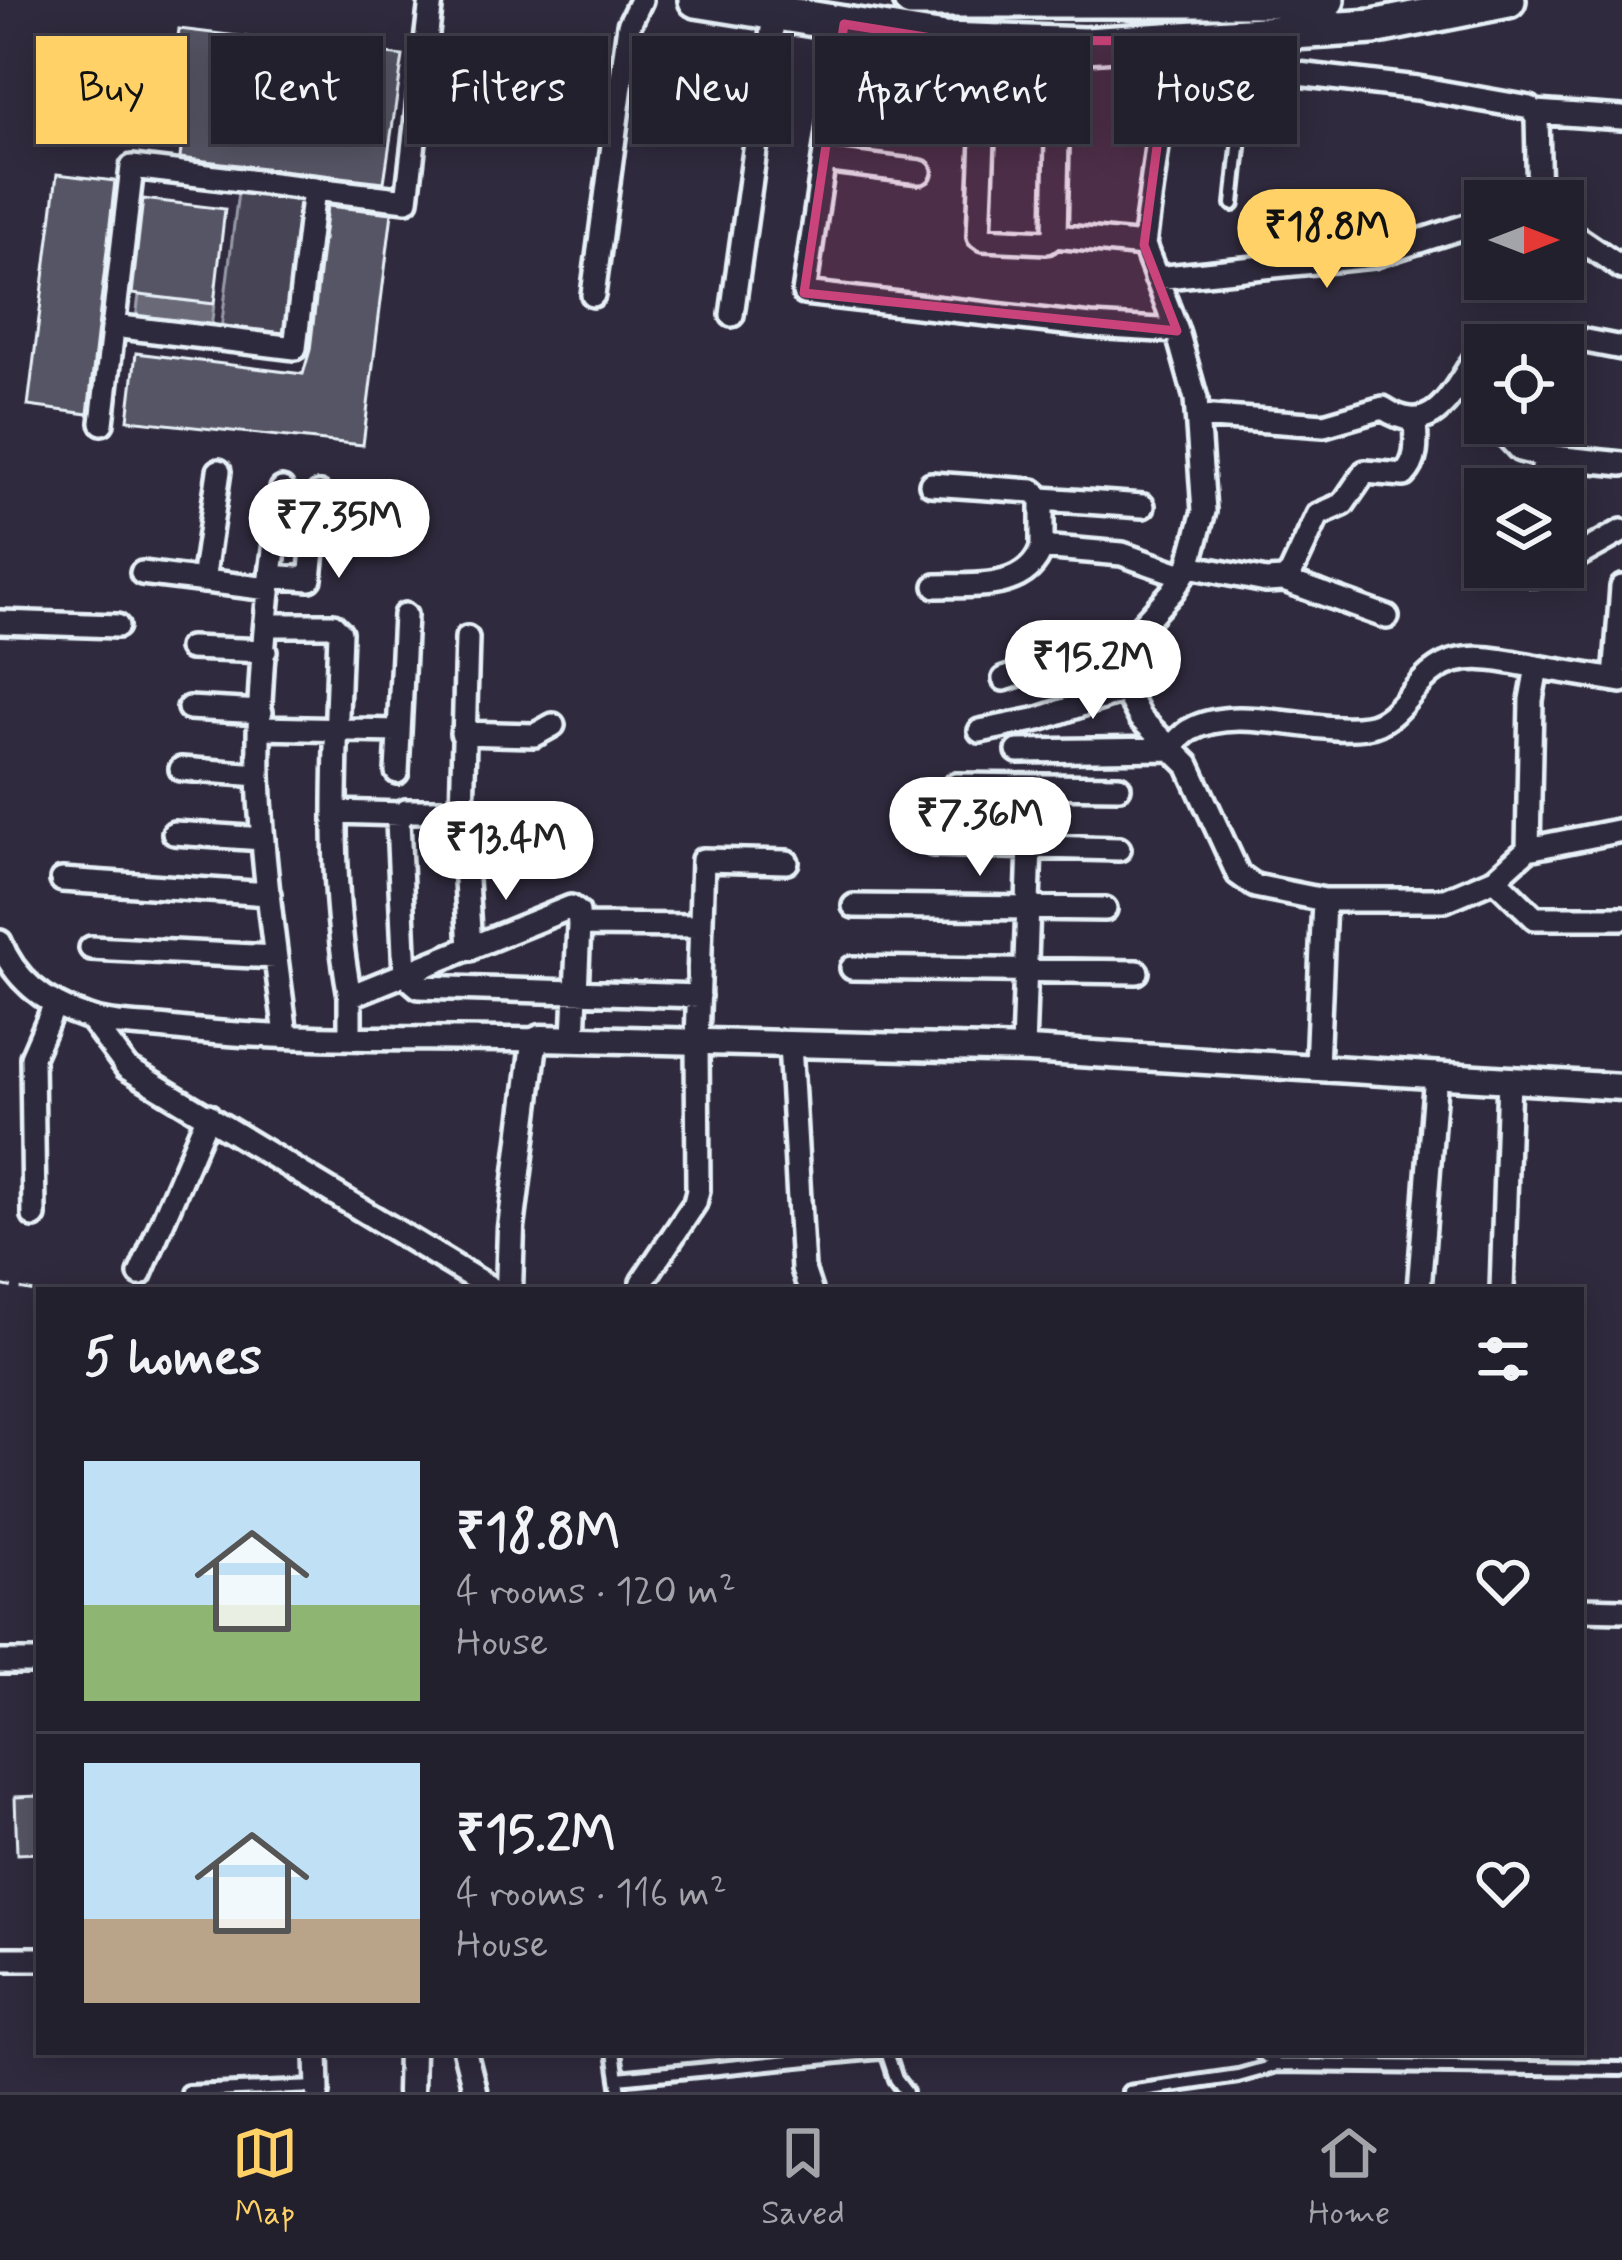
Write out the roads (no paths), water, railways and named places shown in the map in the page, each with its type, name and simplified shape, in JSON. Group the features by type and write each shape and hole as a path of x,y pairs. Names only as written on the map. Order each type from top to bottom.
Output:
{"highway":[{"path":"696,0 919,36"},
{"path":"913,0 1327,0"},
{"path":"1246,36 1373,27 1508,0"}],"street":[{"path":"102,423 133,167 407,200 431,0"},
{"path":"621,0 629,25"},
{"path":"593,295 629,25 641,0"},
{"path":"732,315 774,15"},
{"path":"844,24 806,294 1091,326 1178,331"},
{"path":"1297,74 1417,88 1534,112 1622,118"},
{"path":"1534,112 1538,180"},
{"path":"983,144 979,236 983,239 1047,242 1055,236 1144,245"},
{"path":"1055,236 1057,144"},
{"path":"1157,144 1144,245 1178,331 1198,416 1204,511 1185,571 1132,636 1126,653 1128,689 1140,718 1188,765 1238,874 1256,886 1324,900 1445,899 1495,879 1528,849 1622,830"},
{"path":"824,160 920,172"},
{"path":"113,326 295,348 314,189"},
{"path":"1156,278 1372,256 1464,227"},
{"path":"1584,242 1622,268"},
{"path":"1584,341 1622,348"},
{"path":"1198,416 1324,425 1382,408 1399,419 1415,420 1440,410 1464,375"},
{"path":"1284,580 1318,514 1343,504 1360,476 1369,472 1404,475 1412,467 1415,420"},
{"path":"1513,444 1544,456 1622,464"},
{"path":"1543,468 1544,456"},
{"path":"203,580 219,471"},
{"path":"931,484 1143,506"},
{"path":"282,489 270,582 259,775 286,1035"},
{"path":"142,573 203,580 310,579 319,494"},
{"path":"936,586 1005,582 1025,572 1042,547 1042,499"},
{"path":"1584,553 1622,532"},
{"path":"1042,547 1122,554 1185,571 1284,580 1387,617"},
{"path":"1018,751 1169,749 1190,730 1242,720 1368,727 1388,719 1437,668 1462,660 1493,659 1619,681 1622,587"},
{"path":"398,772 405,616"},
{"path":"0,622 117,626"},
{"path":"267,625 337,627 335,812 350,1035"},
{"path":"1004,679 1132,636"},
{"path":"467,638 462,811 470,949"},
{"path":"190,648 265,651"},
{"path":"1528,849 1537,667"},
{"path":"980,730 1039,719 1128,689"},
{"path":"189,708 337,730 397,731"},
{"path":"462,733 535,735 553,725"},
{"path":"181,770 259,775"},
{"path":"956,785 1119,787"},
{"path":"1023,1050 1031,786"},
{"path":"335,812 462,811"},
{"path":"402,814 398,821 405,975 419,987 699,996"},
{"path":"174,832 263,839"},
{"path":"933,844 1119,849"},
{"path":"642,1282 695,1203 704,860 787,862"},
{"path":"1495,879 1535,918 1622,918"},
{"path":"62,880 269,894"},
{"path":"1317,1067 1324,900"},
{"path":"854,906 1105,909"},
{"path":"350,996 576,907 574,1038"},
{"path":"579,925 700,926"},
{"path":"0,942 21,979 56,1004 91,1019 221,1034 1023,1050 1622,1087"},
{"path":"92,948 276,957"},
{"path":"852,968 1137,972"},
{"path":"34,1216 32,1057 56,1004"},
{"path":"91,1019 127,1068 489,1287"},
{"path":"509,1287 511,1228 536,1040"},
{"path":"790,1044 803,1269 808,1287"},
{"path":"1419,1287 1436,1075"},
{"path":"1502,1287 1509,1079"},
{"path":"140,1274 208,1115"},
{"path":"1584,1609 1622,1610"},
{"path":"0,1662 36,1662"},
{"path":"0,1959 36,1959"},
{"path":"317,2055 318,2089"},
{"path":"410,2092 411,2055"},
{"path":"467,2055 475,2092"}],"lane":[{"path":"1233,204 1239,144"},
{"path":"614,2055 619,2085 859,2055"},
{"path":"884,2055 906,2092"},
{"path":"1264,2055 1277,2066"},
{"path":"1129,2092 1206,2086 1277,2066 1622,2069"},
{"path":"187,2092 318,2089"}],"water":[{"path":"139,295 214,304 211,328 136,319"}]}
